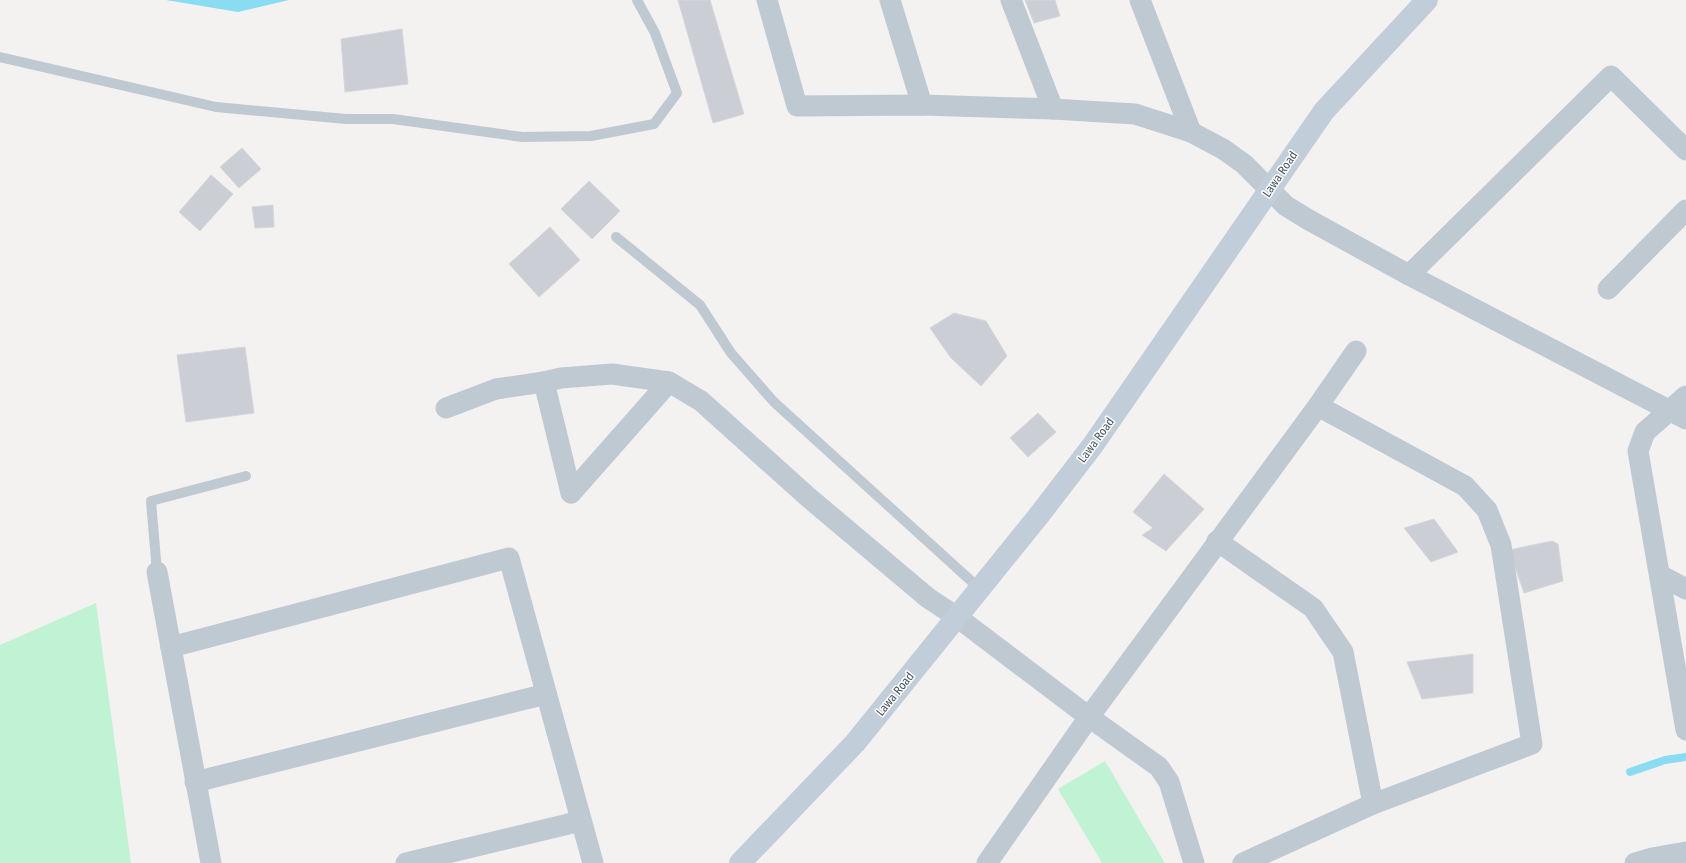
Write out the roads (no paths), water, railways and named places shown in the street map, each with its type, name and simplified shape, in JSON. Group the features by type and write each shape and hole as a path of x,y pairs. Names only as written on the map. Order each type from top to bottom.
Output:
{"main road":[{"name":"Lawa Road","path":"740,863 855,743 1040,514 1093,445 1324,111 1427,0"}],"street":[{"path":"767,0 797,106 922,105 1053,109 1135,114 1192,132 1223,149 1244,164 1268,190 1286,206 1409,275 1677,414"},
{"path":"890,0 922,105"},
{"path":"1011,0 1053,109"},
{"path":"1140,0 1192,132"},
{"path":"1409,275 1611,76 1686,150"},
{"path":"1608,289 1686,210"},
{"path":"987,863 1089,717 1318,406 1356,351"},
{"path":"446,408 496,389 561,378 612,374 669,382 701,402 808,497 928,598 957,617 1089,717 1159,767 1169,782 1194,863"},
{"path":"544,382 571,493 669,382"},
{"path":"1686,396 1677,414 1645,432 1638,451 1686,730"},
{"path":"1243,863 1372,804 1532,744 1501,545 1487,510 1465,486 1318,406"},
{"path":"1217,542 1313,608 1343,652 1372,804"},
{"path":"171,647 509,558 593,863"},
{"path":"157,572 211,863"},
{"path":"1660,575 1686,588"},
{"path":"195,782 546,694"},
{"path":"406,863 581,821"},
{"path":"1635,863 1652,858 1686,852"}],"lane":[{"path":"0,57 216,106 346,119 393,119 522,137 591,136 654,124 677,93 655,33 637,0"},
{"path":"616,237 700,305 731,353 774,402 980,589"},
{"path":"157,572 151,501 246,476"}],"water":[{"path":"166,0 289,0 238,12"}],"waterway":[{"path":"1630,772 1665,760 1686,757"}]}
